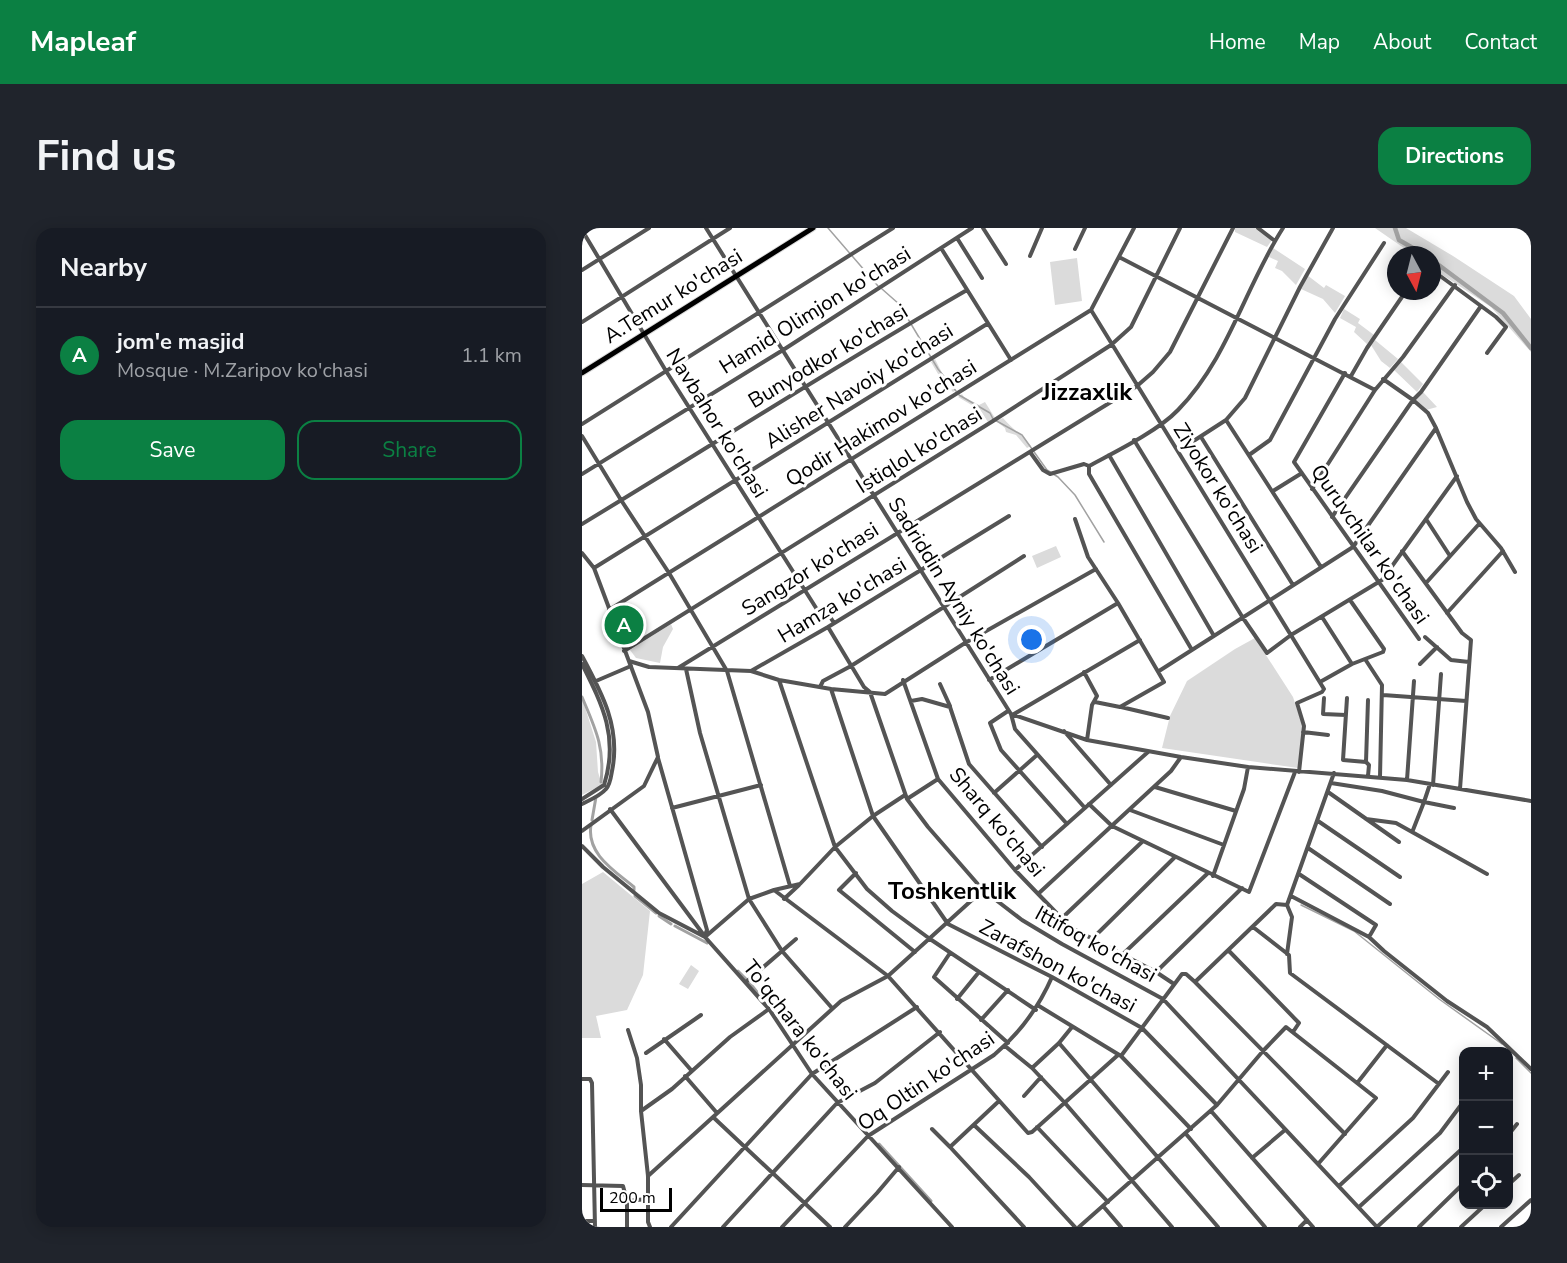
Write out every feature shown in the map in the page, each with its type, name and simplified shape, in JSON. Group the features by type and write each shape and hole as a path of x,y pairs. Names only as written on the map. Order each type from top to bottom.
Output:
{"main road":[{"name":"A.Temur ko'chasi","path":"582,373 813,228"}],"street":[{"path":"582,270 649,228"},
{"name":"Sadriddin Ayniy ko'chasi","path":"706,228 1011,713 1087,740 1181,757 1297,772 1407,780 1531,801"},
{"path":"582,322 730,228"},
{"path":"582,424 893,228"},
{"name":"Hamid Olimjon ko'chasi","path":"582,474 783,350 972,228"},
{"path":"983,228 1006,264"},
{"path":"1030,256 1042,228"},
{"path":"1075,249 1085,228"},
{"name":"Istiqlol ko'chasi","path":"624,651 782,554 1111,345 1131,327 1180,228"},
{"name":"Sangzor ko'chasi","path":"678,668 1137,386 1154,372 1170,352 1233,228"},
{"path":"1258,228 1275,241"},
{"path":"1030,452 1043,470 1050,474 1084,464 1089,466 1160,424 1177,411 1213,366 1283,228"},
{"path":"1178,451 1226,420 1245,398 1300,287 1333,228"},
{"name":"Qodir Hakimov ko'chasi","path":"609,610 1090,310 1132,229"},
{"name":"Navbahor ko'chasi","path":"582,230 666,371 818,612 827,612 834,622"},
{"path":"957,238 982,278"},
{"path":"1249,455 1269,440 1335,319 1384,243"},
{"path":"941,248 1011,360"},
{"path":"1119,257 1375,390"},
{"path":"1441,276 1506,327 1487,353"},
{"path":"1312,489 1375,390 1403,357 1455,285"},
{"name":"Bunyodkor ko'chasi","path":"582,524 806,385 967,290"},
{"path":"1351,376 1400,300"},
{"path":"1332,517 1481,306"},
{"name":"Ziyokor ko'chasi","path":"1090,310 1320,682"},
{"name":"Alisher Navoiy ko'chasi","path":"594,568 987,324"},
{"name":"Quruvchilar ko'chasi","path":"1345,373 1294,462 1419,639"},
{"path":"1383,379 1428,413 1479,524 1503,551 1515,572"},
{"path":"1226,420 1321,567"},
{"path":"1159,671 1353,547 1436,428"},
{"path":"582,436 728,671 790,886"},
{"path":"1201,438 1293,585"},
{"path":"1134,440 1242,618 1267,653 1291,635 1378,582 1457,476"},
{"path":"1109,455 1214,636"},
{"path":"1089,466 1089,474 1192,650"},
{"path":"1272,491 1302,473"},
{"name":"Hamza ko'chasi","path":"751,671 828,627 1009,516"},
{"path":"1075,519 1088,557 1164,681 1120,707"},
{"path":"1426,519 1450,556"},
{"path":"1426,583 1479,524"},
{"path":"1402,551 1462,633 1471,640 1460,789"},
{"path":"1447,613 1503,551"},
{"path":"582,553 594,568 648,712 658,757 707,930 705,938"},
{"path":"820,687 823,681 851,666 1024,556"},
{"path":"594,682 630,663 649,667 751,671 779,681 885,694 903,680 965,643 1096,569"},
{"path":"1011,713 1015,729 1037,755 1087,806 1112,826 1249,892 1297,772 1304,726 1297,703 1322,692 1324,689 1320,682 1352,664 1383,652 1384,649 1350,600"},
{"path":"989,680 1118,603"},
{"path":"1322,617 1352,664"},
{"name":"Ittifoq ko'chasi","path":"828,627 864,687 870,692 906,797 928,827 984,890 1022,920 1163,999 1377,1227"},
{"path":"1425,637 1452,660 1469,662"},
{"path":"1067,824 1001,750 990,723 1140,640"},
{"path":"1420,664 1437,647"},
{"path":"582,656 613,727 615,754 606,789 582,804"},
{"path":"1365,659 1382,685 1380,777"},
{"path":"582,664 594,682 610,730 611,750 604,785 582,799"},
{"path":"686,669 700,734 749,899 782,951 832,1008"},
{"path":"1084,672 1096,696 1092,705 1087,740"},
{"path":"1413,830 1432,785 1441,674"},
{"name":"Sharq ko'chasi","path":"903,680 938,779 1016,870 1070,927 1156,972 1174,984"},
{"path":"779,681 835,847 867,889 892,911 950,953 1037,1008 1119,1055 1191,1129"},
{"path":"1407,780 1414,681"},
{"path":"940,684 969,764 1042,847"},
{"name":"Zarafshon ko'chasi","path":"831,689 873,816 948,924 1052,977 1142,1028 1217,1105"},
{"path":"1383,695 1466,701"},
{"path":"1324,698 1323,714 1346,715"},
{"path":"1347,698 1344,760 1366,762"},
{"path":"911,701 922,699 950,707"},
{"path":"1368,700 1366,762 1369,765 1368,776"},
{"path":"1095,702 1168,718"},
{"path":"1063,731 1111,785"},
{"path":"1303,732 1328,735"},
{"path":"1016,870 1149,751"},
{"path":"994,793 1037,755"},
{"path":"582,831 644,786 658,757"},
{"path":"1038,894 1176,767 1181,757"},
{"path":"1122,955 1211,874 1244,789 1248,767"},
{"path":"1287,954 1292,917 1287,905 1334,773"},
{"path":"784,898 835,847 873,816 938,779"},
{"path":"1331,783 1382,790 1454,808"},
{"path":"672,808 761,785"},
{"path":"1155,787 1236,811"},
{"path":"1328,792 1399,842"},
{"path":"610,810 705,938"},
{"path":"1130,810 1224,845"},
{"path":"1366,819 1396,823 1413,830 1487,874"},
{"path":"1318,821 1400,877"},
{"path":"1061,920 1143,841"},
{"name":"To'qchara ko'chasi","path":"582,846 603,867 659,913 705,938 769,1009 812,1074 952,1227"},
{"path":"1308,848 1390,904"},
{"path":"1092,939 1175,856"},
{"path":"856,873 839,890 915,952"},
{"path":"1299,874 1376,926 1369,937"},
{"path":"705,938 749,899 800,884"},
{"path":"1156,972 1242,888"},
{"path":"774,890 888,975 999,1101 1031,1133 1119,1055 1184,974 1196,982 1345,1134"},
{"path":"648,1176 841,1000 888,975 984,890"},
{"path":"1291,896 1369,937 1447,1002 1487,1027 1531,1070"},
{"path":"1196,982 1276,904 1287,905"},
{"path":"1252,927 1290,956 1288,970 1290,973 1439,1084"},
{"path":"746,982 796,939"},
{"path":"1229,951 1299,1023 1293,1032"},
{"path":"950,953 934,977 1041,1077 1172,1227"},
{"path":"957,999 979,972"},
{"name":"Oq Oltin ko'chasi","path":"782,1227 868,1136 973,1069 1006,1045 1037,1008 1052,977"},
{"path":"981,1020 1008,990"},
{"path":"671,1227 812,1074 917,1007"},
{"path":"641,1111 730,1037 769,1009"},
{"path":"646,1053 700,1015"},
{"path":"1032,1068 1059,1043 1072,1027"},
{"path":"974,1125 1077,1227 1211,1111 1286,1028 1358,1082 1375,1096 1376,1100 1318,1164"},
{"path":"628,1030 637,1058 641,1085 650,1227"},
{"path":"723,1227 837,1103 875,1083 940,1032"},
{"path":"664,1039 691,1070"},
{"path":"1059,1043 1218,1227"},
{"path":"1358,1082 1387,1046"},
{"path":"1339,1186 1413,1118 1449,1072"},
{"path":"685,1076 717,1113"},
{"path":"1024,1096 1041,1077"},
{"path":"582,1079 590,1079 592,1083 595,1224 582,1221"},
{"path":"950,1147 999,1101"},
{"path":"1359,1207 1440,1133 1459,1108"},
{"path":"1211,1111 1312,1227"},
{"path":"713,1117 830,1227"},
{"path":"1513,1129 1517,1124"},
{"path":"1037,1127 1108,1202"},
{"path":"932,1130 1024,1227"},
{"path":"1252,1158 1285,1130"},
{"path":"1186,1134 1265,1227"},
{"path":"1377,1227 1459,1152"},
{"path":"845,1227 878,1193 898,1167"},
{"path":"1513,1180 1519,1175"},
{"path":"582,1185 622,1185 627,1201 627,1227"},
{"path":"1419,1227 1459,1188"},
{"path":"627,1201 647,1199"},
{"path":"1501,1227 1531,1200"},
{"path":"1103,1206 1121,1227"},
{"path":"1461,1227 1481,1209"},
{"path":"1300,1227 1307,1220"}],"shaded area":[{"path":"1235,228 1256,228 1272,240 1267,247 1235,232"},
{"path":"1375,228 1406,228 1436,246 1401,246"},
{"path":"1273,248 1305,269 1296,285 1282,271 1275,268 1278,261 1269,257"},
{"path":"1441,249 1514,296 1531,319 1531,352 1491,307 1441,274"},
{"path":"1077,258 1082,301 1055,305 1050,262"},
{"path":"1307,275 1324,288 1326,285 1345,296 1335,313 1323,299 1301,289"},
{"path":"1344,309 1360,319 1358,323 1374,335 1367,344 1354,332 1356,327 1340,318"},
{"path":"1375,340 1398,359 1390,368 1381,361 1371,345"},
{"path":"935,359 944,377 956,390 953,392 941,379 931,362"},
{"path":"1400,361 1423,384 1417,392 1394,370"},
{"path":"1423,392 1437,407 1426,410 1415,400"},
{"path":"962,394 979,405 985,402 995,418 988,422 980,410 958,397"},
{"path":"1003,418 1031,446 1027,448 1016,435 1006,432 1005,428 996,421"},
{"path":"1056,546 1061,557 1037,568 1032,556"},
{"path":"671,624 673,629 663,647 660,663 636,658 630,650"},
{"path":"1255,638 1293,697 1303,727 1298,768 1162,748 1170,716 1187,681"},
{"path":"582,698 596,742 598,772 602,785 582,795"},
{"path":"603,872 650,911 643,975 627,1010 596,1016 601,1038 582,1038 582,884"},
{"path":"691,965 699,971 688,989 679,984"}],"waterway":[{"path":"828,228 878,286"},
{"path":"1395,228 1399,240 1409,246"},
{"path":"1441,267 1503,313 1531,348"},
{"path":"882,289 899,304 938,369 956,391"},
{"path":"959,395 990,413 993,419 1022,435 1047,470 1058,477 1075,495 1104,542"},
{"path":"582,697 595,728 600,748 601,782"},
{"path":"592,820 596,797"},
{"path":"591,825 593,845 597,853 634,887 634,890"},
{"path":"635,896 656,913"},
{"path":"1301,905 1354,931 1439,999 1502,1044"},
{"path":"659,916 671,924"},
{"path":"675,926 707,943"},
{"path":"738,971 746,979"},
{"path":"749,982 761,997"},
{"path":"1516,1058 1531,1073"},
{"path":"879,1144 931,1201"}],"place":[{"name":"jom'e masjid","path":"624,625"}],"district":[{"name":"Jizzaxlik","path":"1087,392"},
{"name":"Toshkentlik","path":"952,891"}]}
